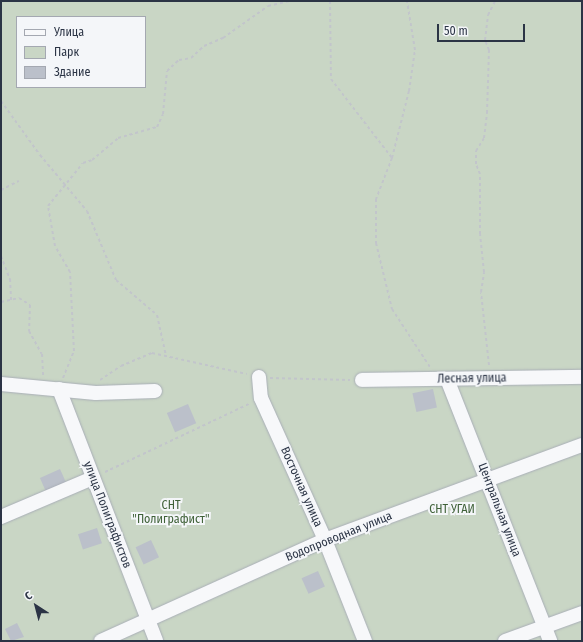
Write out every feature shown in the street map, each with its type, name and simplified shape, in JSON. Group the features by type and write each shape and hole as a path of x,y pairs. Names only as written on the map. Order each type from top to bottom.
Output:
{"street":[{"name":"Восточная улица","path":"259,377 261,398 325,540 365,641"},
{"name":"Лесная улица","path":"362,380 582,377"},
{"name":"Центральная улица","path":"441,379 487,480 550,641"},
{"path":"1,384 88,392 155,391"},
{"name":"улица Полиграфистов","path":"59,389 156,641"},
{"name":"Водопроводная улица","path":"101,641 325,540 582,445"},
{"path":"1,517 93,478"},
{"path":"505,641 582,613"}],"path":[{"path":"59,389 74,351 70,272 55,246 48,206 66,186 76,169 118,138 157,127 163,114 167,71 179,60 192,58 204,46 223,38 268,6 289,1"},
{"path":"330,1 331,79 392,158"},
{"path":"407,1 415,50 409,91 392,158 376,199 376,243 392,309 432,370 441,379"},
{"path":"490,378 481,292 484,272 480,234 480,174 476,164 476,151 484,138 487,113 490,50 485,40 488,15 495,1"},
{"path":"1,101 87,211 116,280 157,315 166,356"},
{"path":"1,190 19,181"},
{"path":"1,256 10,279 11,300"},
{"path":"1,302 20,298 30,305 29,331 42,354 44,387"},
{"path":"88,392 121,366 152,353 259,377 362,380"},
{"path":"93,478 261,398"}],"green space":[{"path":"1,1 582,1 582,641 1,641"}],"building":[{"path":"433,389 437,408 416,412 412,393"},
{"path":"188,404 196,423 175,432 167,413"},
{"path":"60,469 67,485 47,493 40,478"},
{"path":"97,528 102,543 83,549 78,534"},
{"path":"151,540 159,557 144,564 136,547"},
{"path":"318,571 325,587 308,594 302,578"},
{"path":"17,623 24,637 11,641 5,629"}],"park label":[{"name":"СНТ УГАИ","path":"452,510"},
{"name":"СНТ \"Полиграфист\"","path":"171,513"}]}
